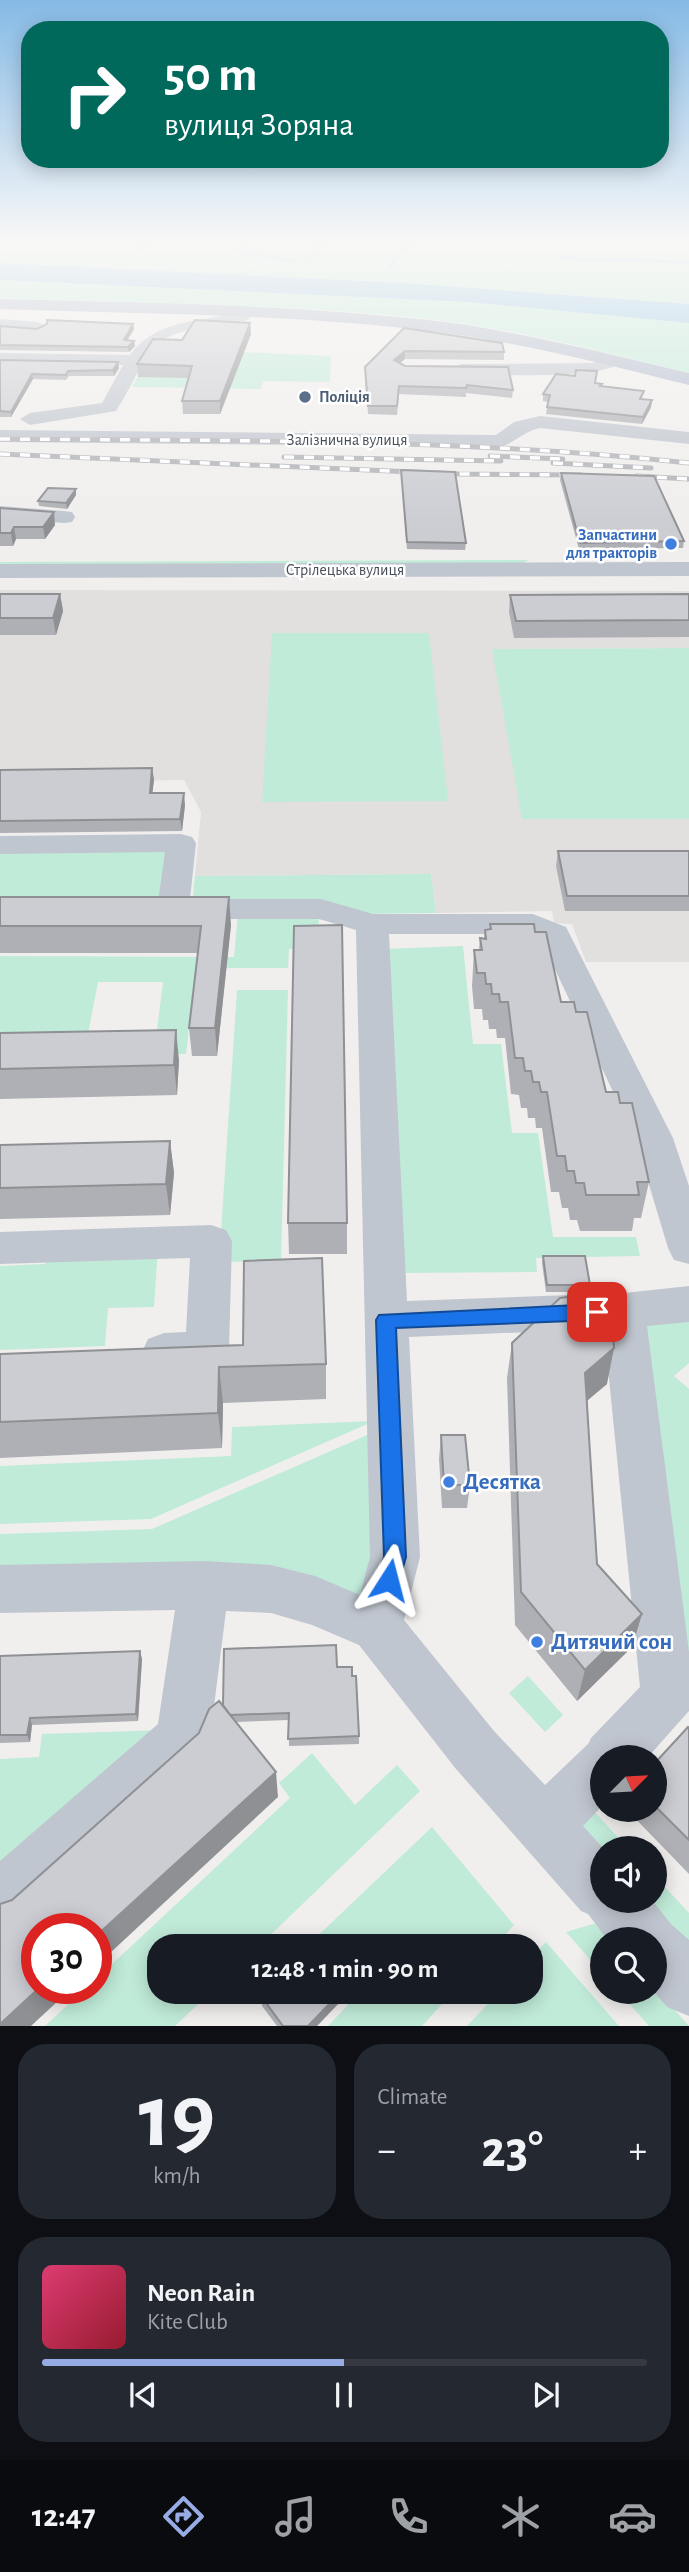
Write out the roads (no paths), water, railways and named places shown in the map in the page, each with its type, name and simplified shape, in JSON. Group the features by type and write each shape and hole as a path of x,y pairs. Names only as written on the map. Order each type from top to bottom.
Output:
{"main road":[{"path":"494,336 689,379"}],"street":[{"path":"30,419 109,407 137,360 152,341 164,336"},
{"path":"0,359 137,360"},
{"path":"444,368 594,368 613,361"},
{"path":"515,369 571,377"},
{"name":"Залізнична вулиця","path":"0,436 500,441 521,426 548,422 689,438"},
{"path":"0,512 64,517"},
{"name":"Стрілецька вулиця","path":"0,571 689,569"},
{"path":"0,845 181,843 160,909 321,909 372,925 533,924 554,934 654,1138 689,1248"},
{"path":"372,925 395,1557 377,1627"},
{"path":"0,1248 211,1241 207,1350 124,1353"},
{"path":"386,1320 624,1311 689,1304"},
{"path":"624,1311 678,1707 626,1745"},
{"path":"0,1900 184,1738 204,1585"},
{"path":"0,1589 204,1585 271,1589 315,1601 377,1627 475,1750 590,1877"},
{"path":"544,1826 590,1778"},
{"path":"624,1913 636,1927"},
{"path":"667,1961 689,1985"}],"railway":[{"path":"0,439 345,442 517,449 689,463"},
{"path":"0,454 459,474 581,475"},
{"path":"490,456 563,459"},
{"path":"284,457 501,461"},
{"path":"553,463 651,468"},
{"path":"637,476 689,479"}],"place":[{"name":"Поліція","path":"305,397"},
{"name":"Запчастини для тракторів","path":"671,544"},
{"name":"Десятка","path":"449,1482"},
{"name":"Дитячий сон","path":"537,1642"}]}
